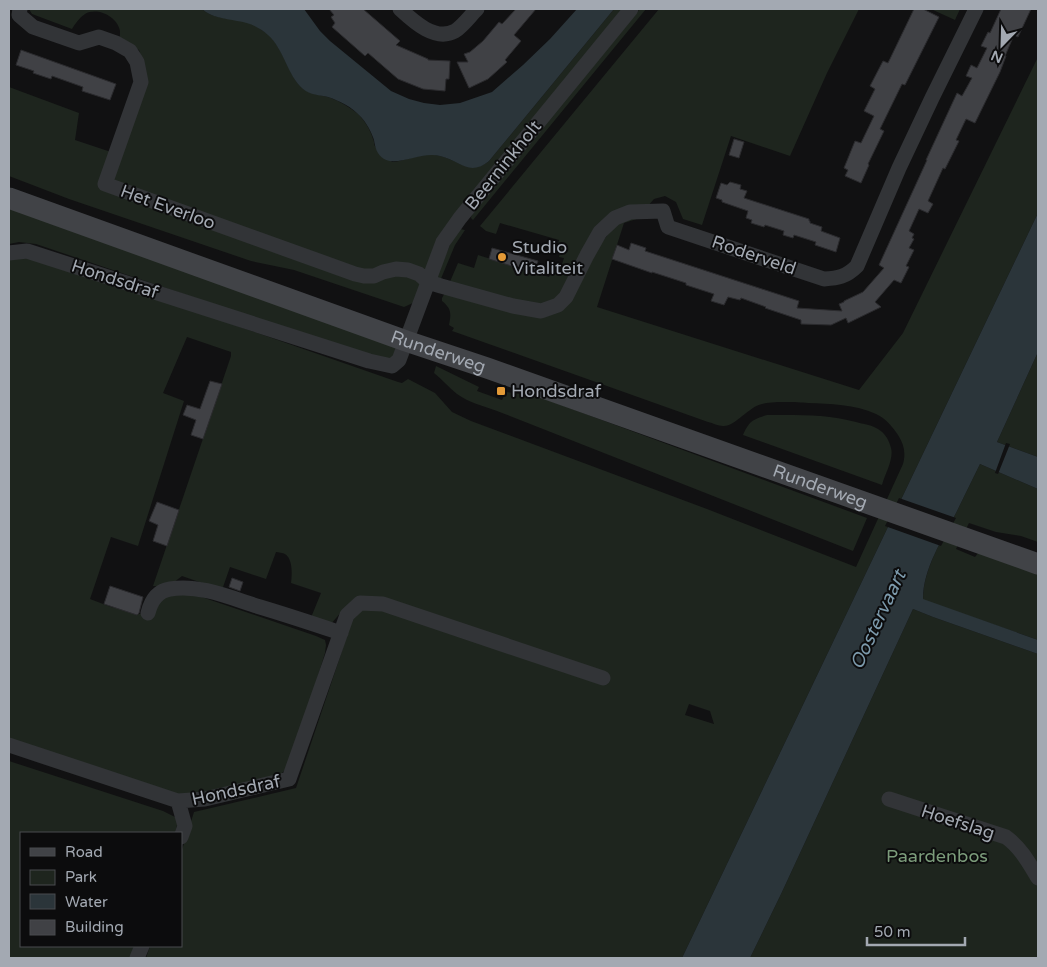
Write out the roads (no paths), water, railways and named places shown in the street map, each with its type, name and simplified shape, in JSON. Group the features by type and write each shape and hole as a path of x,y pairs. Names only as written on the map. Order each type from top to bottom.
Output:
{"street":[{"name":"Het Everloo","path":"20,9 19,15 33,27 79,43 99,37 116,43 130,51 137,62 142,82 105,184 355,274 374,276 396,269 408,270 419,274 428,282"},
{"path":"400,9 425,29 438,34 455,31 477,9"},
{"name":"Beerninkholt","path":"406,341 444,242 460,218 631,9"},
{"name":"Roderveld","path":"428,282 541,311 558,305 566,297 600,232 615,218 630,212 663,211 668,226 824,279 837,278 850,273 857,266 899,168 976,9"},
{"name":"Runderweg","path":"9,198 406,341 1038,564"},
{"name":"Hondsdraf","path":"9,253 27,251 369,361 392,366 399,360 406,341"},
{"path":"148,613 154,597 161,592 169,589 188,588 212,591 341,633"},
{"name":"Hondsdraf","path":"9,745 178,801 205,799 289,779 347,615 360,603 383,604 602,678"},
{"name":"Hoefslag","path":"889,799 1006,837 1020,850 1038,878"},
{"name":"Hondsdraf","path":"178,801 185,826 182,834"}],"water":[{"path":"202,9 304,9 330,41 391,91 409,99 440,105 460,103 492,92 550,39 577,9 614,9 489,161 482,166 470,168 447,158 433,155 396,161 384,159 378,153 373,137 361,117 341,102 312,94 303,89 293,77 278,47 265,32 249,24 214,16"},
{"name":"Oostervaart","path":"1038,213 1038,352 997,442 1038,457 1038,489 980,464 934,555 926,577 923,599 1038,640 1038,654 913,609 750,958 682,958"}],"place":[{"name":"Studio Vitaliteit","path":"502,257"},
{"name":"Hondsdraf","path":"501,391"}],"park label":[{"name":"Paardenbos","path":"937,856"}]}
